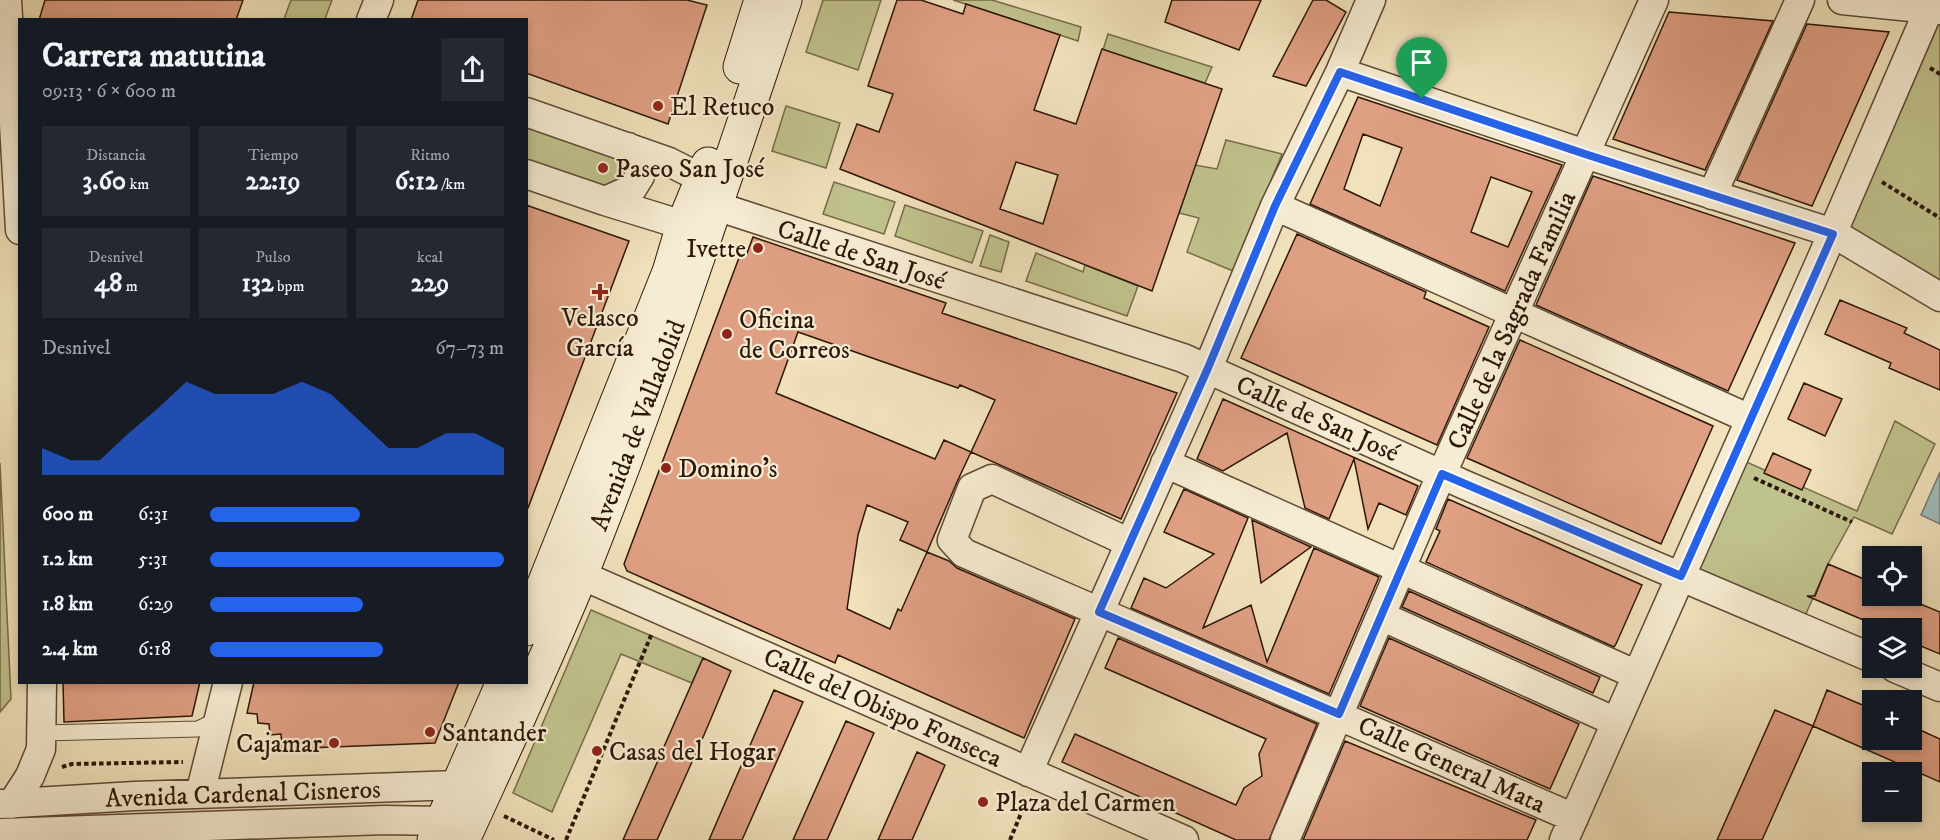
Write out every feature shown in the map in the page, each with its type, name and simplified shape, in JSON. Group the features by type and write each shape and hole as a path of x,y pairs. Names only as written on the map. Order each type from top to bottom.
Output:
{"main road":[{"name":"Avenida de Valladolid","path":"528,682 581,575 692,280 709,193 761,0"},
{"name":"Avenida de Valladolid","path":"528,624 669,272 683,225 709,193 785,0"},
{"path":"461,817 502,684"},
{"name":"Avenida de Valladolid","path":"461,817 527,684"}],"street":[{"path":"7,0 15,73 18,167"},
{"path":"372,18 379,0"},
{"path":"1033,775 1099,612 1208,368 1275,206 1340,72 1371,0"},
{"name":"Calle de la Sagrada Familia","path":"1286,840 1442,474 1654,0"},
{"path":"1712,195 1800,0"},
{"path":"1569,829 1861,169 1935,10 1842,0"},
{"path":"1340,72 1833,234 1940,297"},
{"name":"Calle de San José","path":"528,113 628,147 709,193 1208,368 1442,474 1862,654"},
{"path":"605,201 632,189 640,176 637,160 628,147"},
{"path":"528,175 683,225"},
{"path":"1275,206 1750,419"},
{"path":"1165,463 1637,675"},
{"name":"Calle General Mata","path":"1130,543 992,479 972,488 952,540 964,553 1339,714 1569,829"},
{"name":"Calle del Obispo Fonseca","path":"581,575 1184,840"},
{"path":"1381,616 1616,722"},
{"path":"1919,678 1940,687"},
{"path":"6,804 34,767 41,749 42,684"},
{"path":"200,794 228,684"},
{"name":"Avenida Cardenal Cisneros","path":"6,804 200,794 461,817"},
{"name":"Avenida Cardenal Cisneros","path":"0,833 40,836 461,817"}],"lane":[{"path":"42,733 198,729 219,719"}],"path":[{"path":"1861,169 1940,218"},
{"path":"1729,466 1852,522"},
{"path":"566,840 661,609"},
{"path":"1010,840 1033,775"},
{"path":"461,817 554,840"}],"green space":[{"path":"291,0 332,0 325,18 284,18"},
{"path":"823,0 881,0 858,70 806,52"},
{"path":"953,0 992,0 1081,27 1078,41"},
{"path":"1940,10 1940,297 1833,234"},
{"path":"1108,34 1212,67 1205,83 1103,50"},
{"path":"786,106 840,123 826,168 772,151"},
{"path":"528,112 637,160 621,197 528,174"},
{"path":"1226,140 1282,154 1233,271 1187,252 1199,218 1179,213 1195,165 1217,169"},
{"path":"834,182 895,202 884,234 823,214"},
{"path":"905,205 983,231 972,263 895,236"},
{"path":"990,235 1009,242 1001,272 980,266"},
{"path":"1036,253 1083,272 1085,265 1138,286 1127,316 1026,281"},
{"path":"1895,421 1935,444 1892,534 1854,517 1828,564 1805,616 1681,576 1733,456 1857,511"},
{"path":"0,463 11,699 0,712"},
{"path":"591,610 703,658 692,683 621,654 552,812 513,793"}],"water":[{"path":"1940,472 1940,524 1921,515"}],"building":[{"path":"45,0 243,0 237,18 40,18"},
{"path":"418,0 687,0 707,5 668,124 528,74 528,18 412,18"},
{"path":"897,0 921,0 963,14 966,4 1060,35 1034,110 1076,124 1102,49 1222,89 1152,291 840,169 857,124 879,132 893,94 868,86","holes":["1016,162 1058,175 1043,224 1000,209"]},
{"path":"1172,0 1261,0 1239,50 1165,22"},
{"path":"1313,0 1326,0 1346,12 1306,86 1273,76"},
{"path":"1669,12 1773,21 1705,170 1613,139"},
{"path":"1807,24 1889,32 1812,206 1737,180"},
{"path":"1358,97 1562,165 1505,291 1310,204","holes":["1363,134 1402,148 1380,206 1344,189","1491,177 1532,192 1508,247 1471,232"]},
{"path":"1593,176 1795,243 1728,391 1536,305"},
{"path":"528,206 629,241 528,508"},
{"path":"1297,234 1426,292 1424,298 1489,327 1437,445 1241,358"},
{"path":"753,237 946,303 942,313 1177,393 1121,519 971,452 957,482 927,552 949,561 957,568 1075,619 1024,738 838,655 835,663 627,571 624,564 740,255 746,256","holes":["798,332 958,388 960,385 995,400 971,452 944,440 935,459 776,393","867,505 908,522 900,540 927,552 901,611 898,609 890,629 847,609 858,535"]},
{"path":"1840,300 1907,328 1904,333 1940,350 1940,390 1889,368 1891,363 1825,334"},
{"path":"1520,340 1713,426 1661,544 1467,458"},
{"path":"1804,383 1842,399 1825,436 1788,419"},
{"path":"1223,399 1418,486 1406,515 1379,503 1368,529 1354,459 1329,519 1305,508 1287,433 1223,471 1197,459"},
{"path":"1773,453 1811,470 1802,490 1764,473"},
{"path":"1184,489 1248,518 1203,628 1251,605 1267,662 1314,548 1379,577 1329,694 1131,608 1144,578 1166,588 1214,554 1164,532"},
{"path":"1448,499 1642,585 1614,647 1426,562 1440,531 1436,529"},
{"path":"1252,520 1311,547 1261,583"},
{"path":"1828,564 1862,578 1862,606 1922,605 1940,612 1940,654 1922,647 1922,618 1862,619 1807,596 1815,596"},
{"path":"1409,591 1600,677 1593,693 1402,607"},
{"path":"1118,638 1317,724 1269,840 1236,840 1062,762 1075,734 1236,805 1244,788 1262,776 1259,754 1266,739 1105,668"},
{"path":"1389,638 1579,724 1550,789 1360,706"},
{"path":"703,658 731,671 704,735 657,840 623,840"},
{"path":"63,684 200,684 192,716 64,722"},
{"path":"254,684 458,684 435,743 282,749 281,734 270,735 269,724 258,723 257,714 247,713"},
{"path":"774,690 803,702 742,840 709,840"},
{"path":"1827,690 1862,705 1862,748 1813,726"},
{"path":"1775,710 1813,726 1762,840 1717,840"},
{"path":"846,721 874,733 827,840 793,840"},
{"path":"1922,731 1940,739 1940,782 1922,774 1922,762 1895,762 1867,750 1922,750"},
{"path":"1345,741 1536,820 1527,840 1303,840"},
{"path":"917,752 945,765 912,840 878,840"}],"place":[{"name":"El Retuco","path":"658,106"},
{"name":"Paseo San José","path":"603,168"},
{"name":"Ivette","path":"758,248"},
{"name":"Velasco García","path":"600,292"},
{"name":"Oficina de Correos","path":"727,334"},
{"name":"Domino's","path":"666,468"},
{"name":"Santander","path":"430,732"},
{"name":"Cajamar","path":"334,743"},
{"name":"Casas del Hogar","path":"597,751"},
{"name":"Plaza del Carmen","path":"983,802"}],"route":[{"path":"1340,72 1422,99 1833,234 1681,576 1442,474 1339,714 1099,612 1208,368 1218,339 1275,206 1340,72"}]}
